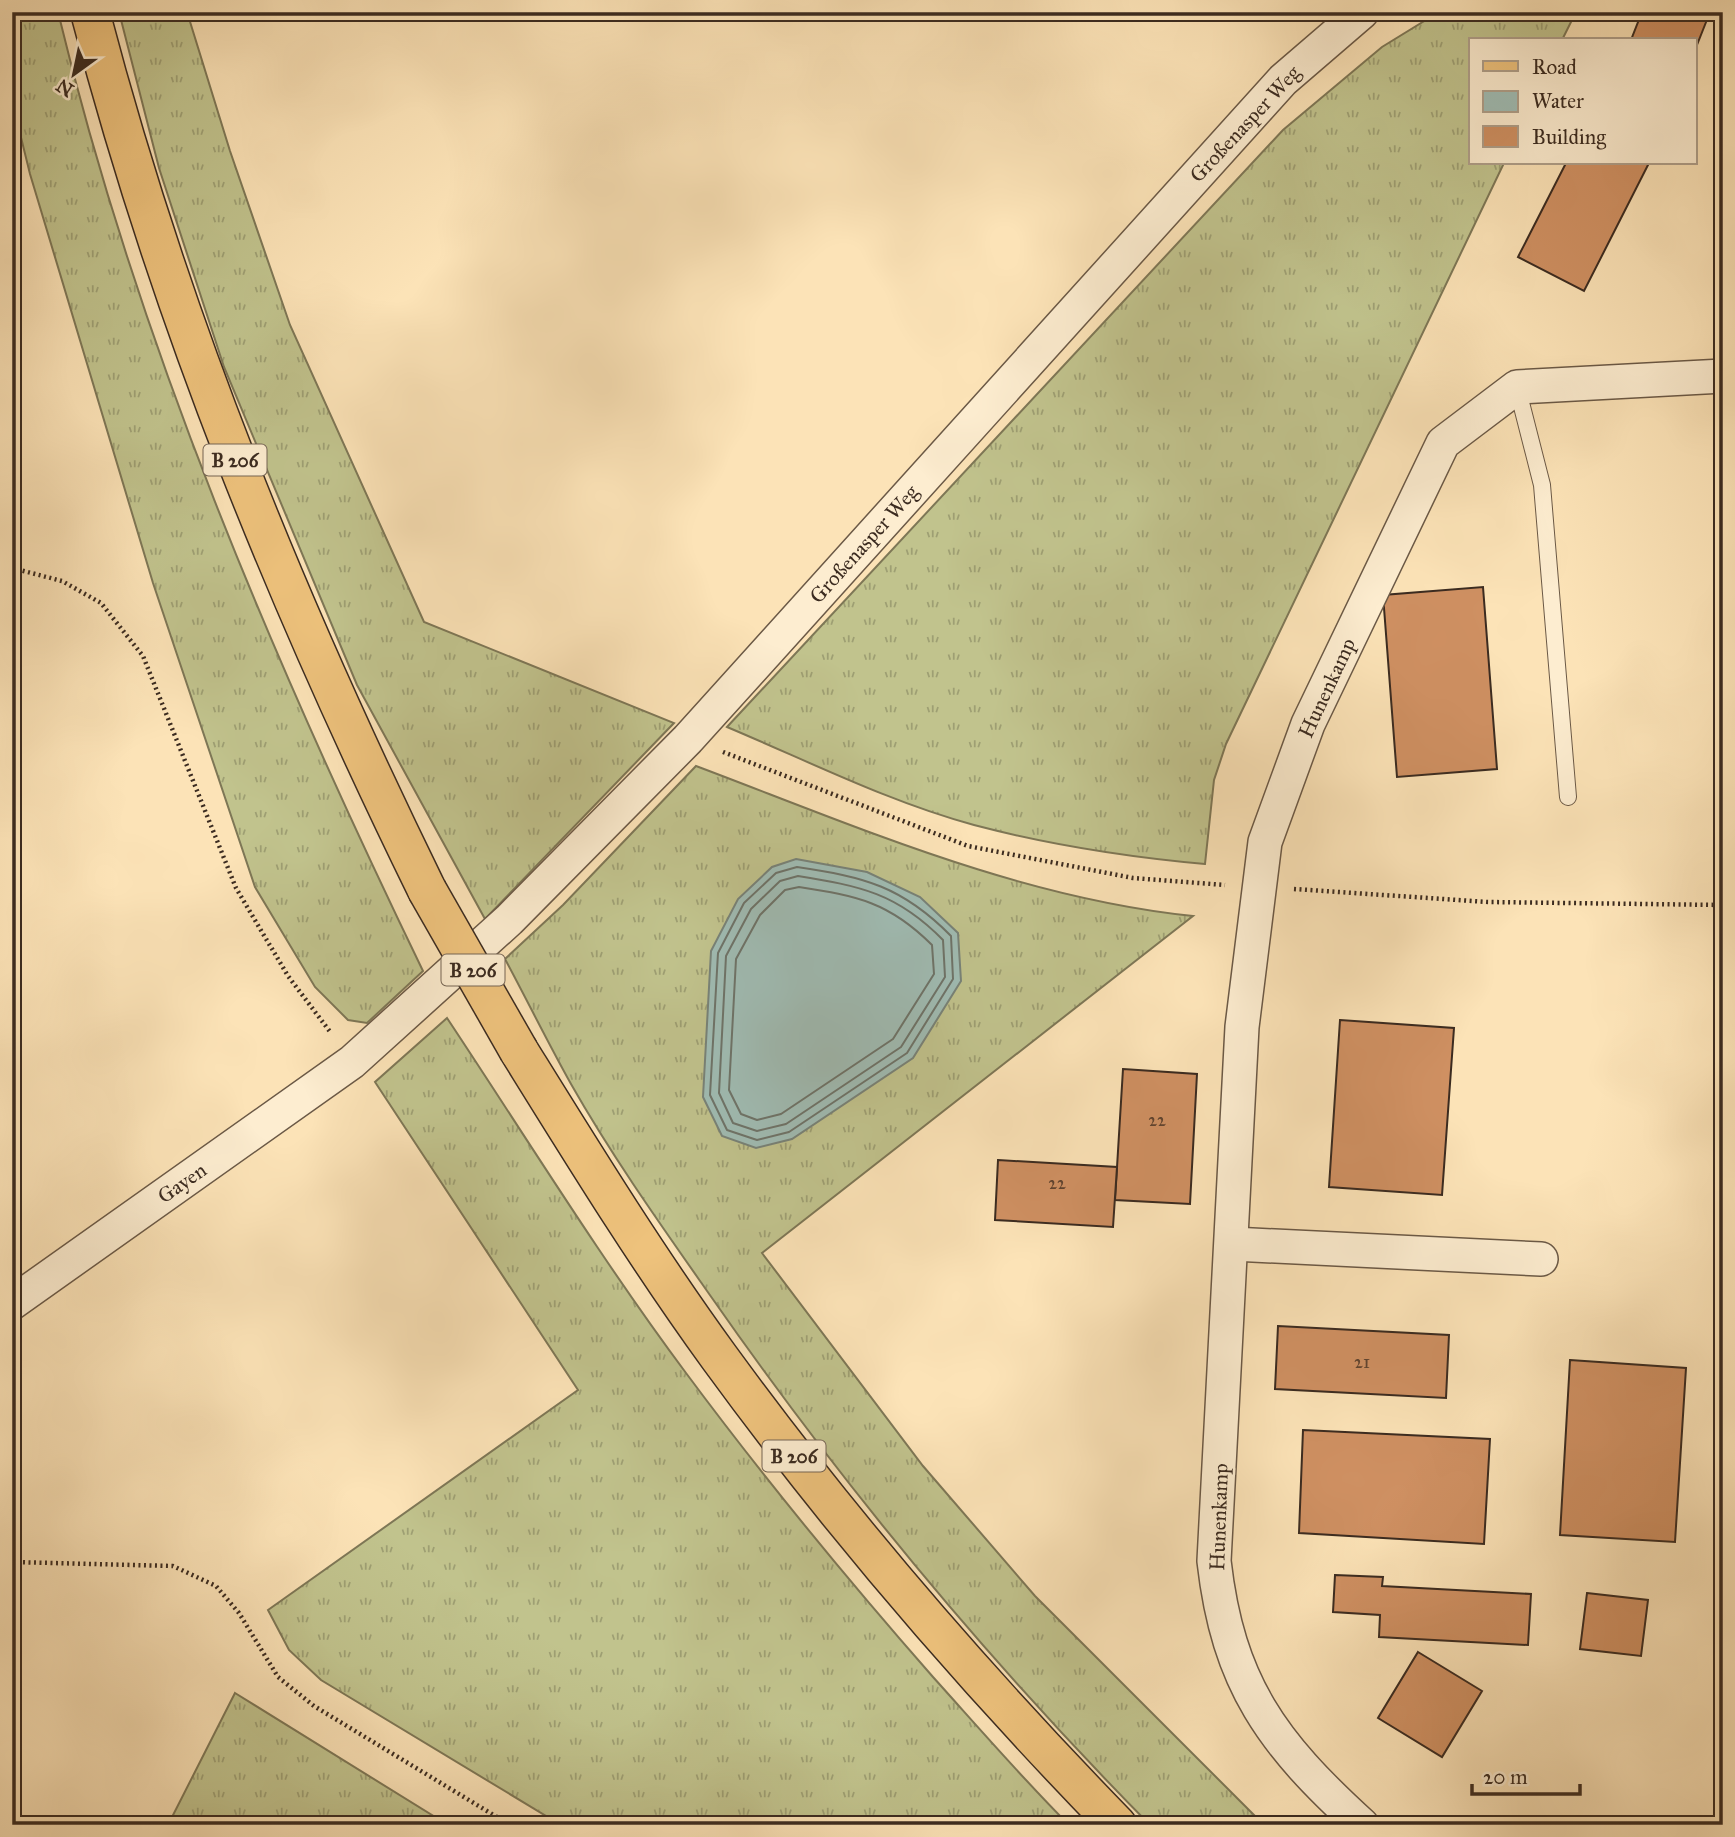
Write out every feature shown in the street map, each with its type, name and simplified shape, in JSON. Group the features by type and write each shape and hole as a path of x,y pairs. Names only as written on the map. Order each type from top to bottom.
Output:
{"main road":[{"name":"B 206","path":"90,12 155,237 212,402 277,565 350,732 427,890 519,1051 622,1215 718,1355 805,1471 892,1580 979,1681 1117,1825"}],"street":[{"name":"Großenasper Weg","path":"352,1062 509,920 688,739 1283,80 1362,12"},
{"path":"1517,387 1723,376"},
{"name":"Hunenkamp","path":"1362,1825 1325,1791 1278,1739 1248,1692 1232,1654 1220,1609 1214,1561 1233,1244 1242,1027 1265,842 1308,724 1443,443 1517,387"},
{"name":"Gayen","path":"12,1303 352,1062"},
{"path":"1233,1244 1541,1259"}],"lane":[{"path":"1517,387 1542,485 1568,797"}],"path":[{"path":"12,568 62,581 101,603 143,656 236,888 288,976 352,1062"},
{"path":"688,739 968,846 1133,878 1488,902 1723,905"},
{"path":"12,1562 173,1566 216,1586 239,1613 278,1677 314,1706 510,1825"}],"green space":[{"path":"12,12 58,12 128,259 169,381 263,620 314,738 423,971 367,1023 348,1020 315,987 255,887 153,583 30,174 12,101"},
{"path":"119,12 187,12 230,151 290,325 424,622 674,723 485,919 357,685 224,367 159,168"},
{"path":"1439,12 1576,12 1563,38 1469,38 1469,164 1504,164 1226,744 1214,780 1205,864 1147,858 1031,839 942,816 880,793 727,727 1283,130 1382,47"},
{"path":"696,766 879,836 1002,877 1128,907 1193,916 762,1253 923,1466 1035,1596 1264,1825 1150,1825 1032,1700 865,1504 762,1368 621,1166 554,1053 505,959 563,905"},
{"path":"447,1018 624,1286 745,1451 901,1640 1069,1825 561,1825 321,1680 289,1650 268,1610 578,1390 375,1082"},
{"path":"235,1693 448,1825 168,1825"}],"water":[{"path":"796,859 867,872 920,897 958,933 961,981 913,1058 792,1139 756,1148 722,1136 703,1097 711,951 738,899 772,867"}],"building":[{"path":"1642,12 1710,12 1696,47 1696,38 1632,38"},
{"path":"1565,164 1648,164 1584,291 1518,257"},
{"path":"1483,587 1497,769 1397,777 1383,595"},
{"path":"1340,1020 1454,1028 1442,1195 1329,1187"},
{"path":"1123,1069 1197,1074 1190,1204 1115,1200"},
{"path":"998,1160 1117,1167 1113,1227 995,1220"},
{"path":"1278,1326 1449,1335 1446,1398 1275,1389"},
{"path":"1570,1360 1686,1368 1675,1542 1560,1535"},
{"path":"1303,1430 1490,1439 1484,1544 1299,1533"},
{"path":"1335,1575 1383,1577 1382,1586 1531,1594 1528,1645 1379,1637 1380,1615 1333,1612"},
{"path":"1587,1593 1648,1600 1641,1656 1580,1649"},
{"path":"1418,1652 1482,1691 1442,1757 1378,1718"}]}
